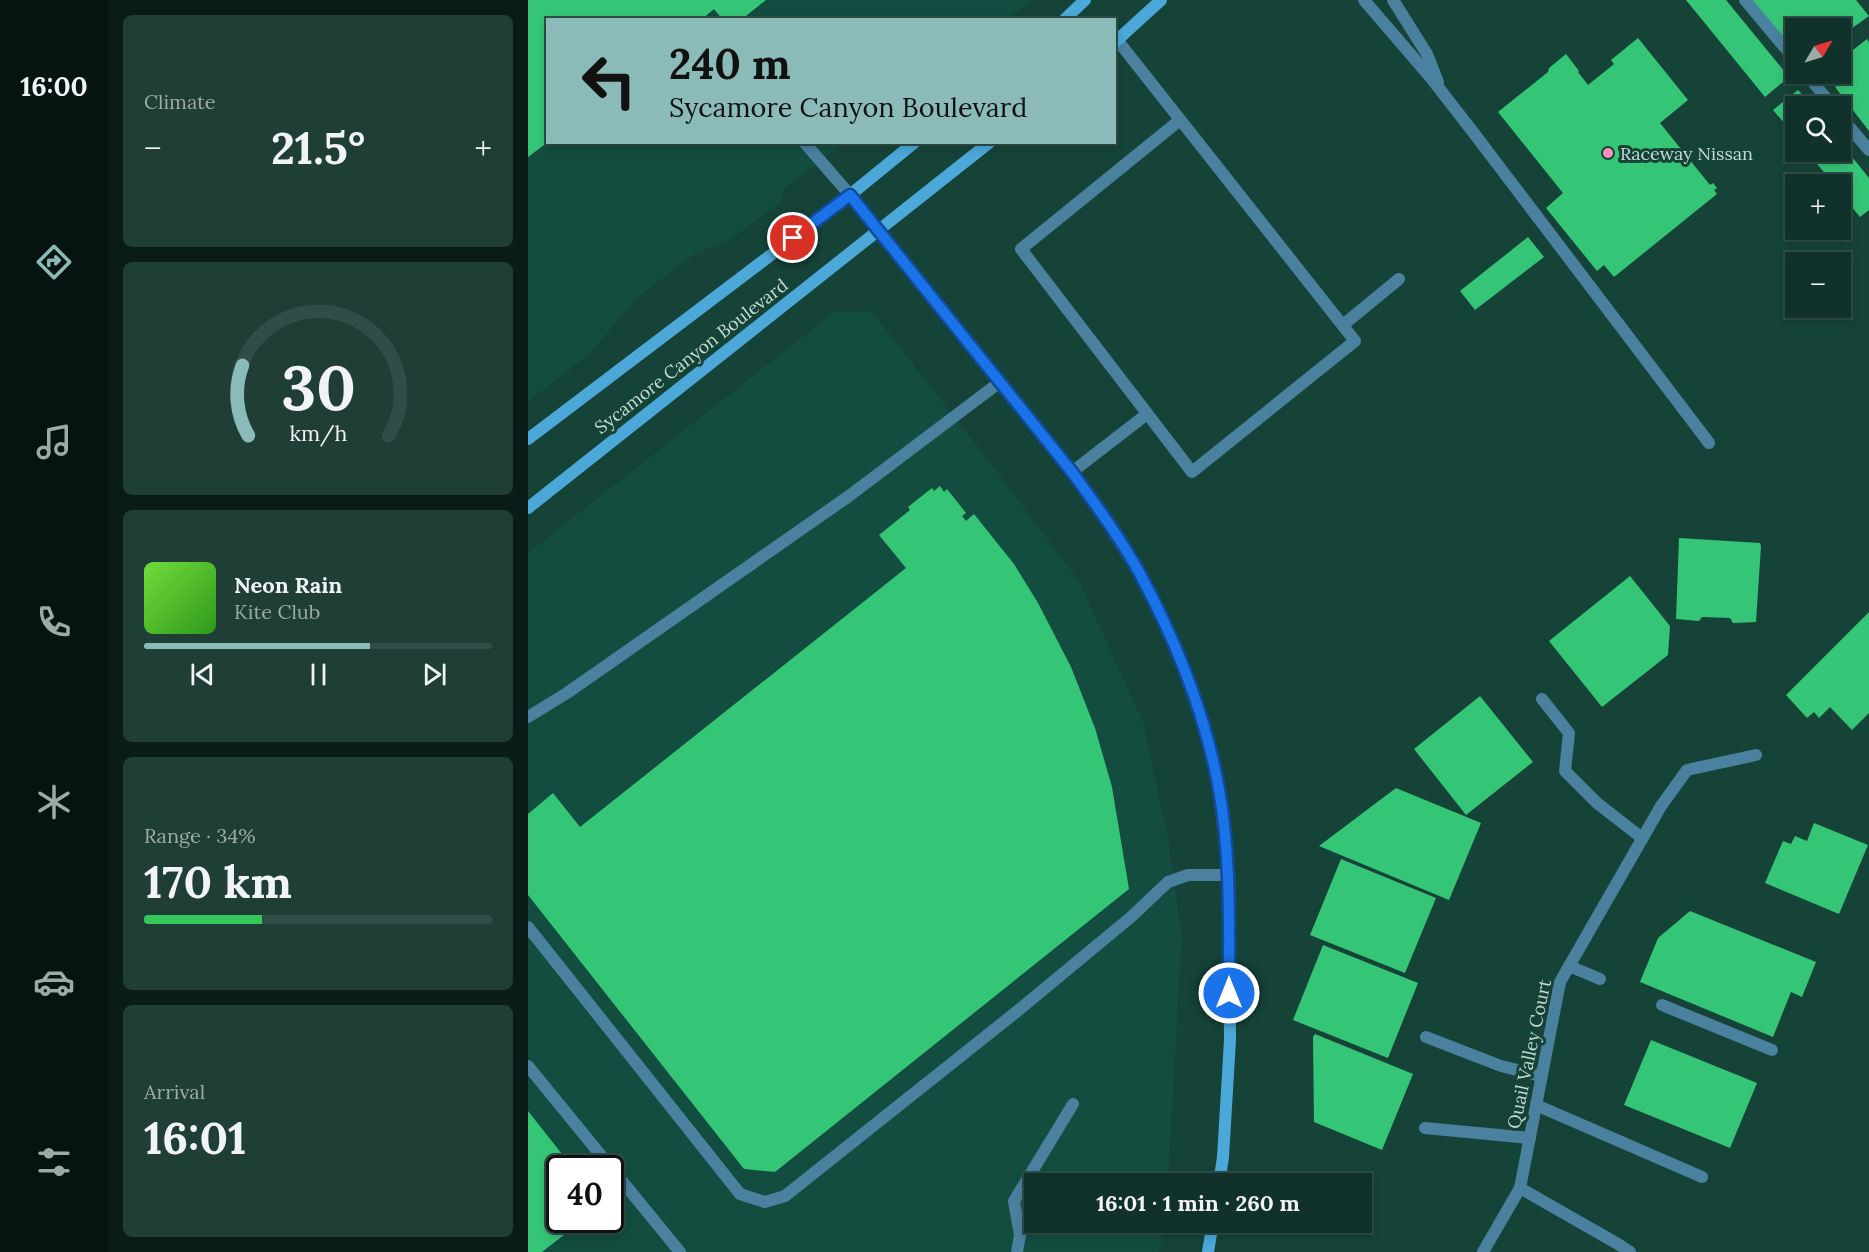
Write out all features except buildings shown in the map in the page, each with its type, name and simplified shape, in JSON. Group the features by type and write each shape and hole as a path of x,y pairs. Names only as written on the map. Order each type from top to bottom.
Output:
{"main road":[{"path":"1066,18 1084,0"},
{"path":"1116,42 1161,0"},
{"name":"Sycamore Canyon Boulevard","path":"528,439 850,195 913,144"},
{"name":"Sycamore Canyon Boulevard","path":"528,508 988,144"},
{"path":"850,195 1072,472 1105,519 1139,573 1166,626 1189,682 1218,784 1229,875 1230,1040 1221,1173"},
{"path":"1208,1252 1211,1233"}],"street":[{"path":"1364,0 1442,91 1709,443"},
{"path":"1393,0 1427,54 1442,91"},
{"path":"1745,0 1785,48"},
{"path":"1116,42 1180,120 1355,341 1192,472 1021,249 1180,120"},
{"path":"1814,84 1825,96"},
{"path":"1851,129 1869,150"},
{"path":"806,144 850,195"},
{"path":"1342,325 1399,279"},
{"path":"528,717 567,693 849,496 1000,382"},
{"path":"1072,472 1147,414"},
{"path":"1542,699 1569,733 1564,771 1597,803 1642,838"},
{"name":"Quail Valley Court","path":"1483,1252 1520,1188 1560,982 1661,806 1687,770 1756,756"},
{"path":"528,927 740,1194 765,1202 785,1196 1015,1013 1131,917 1168,882 1188,875 1229,875"},
{"path":"1569,966 1600,979"},
{"path":"1662,1005 1772,1050"},
{"path":"1426,1037 1501,1066 1541,1076"},
{"path":"528,1066 680,1252"},
{"path":"1017,1252 1020,1235 1014,1201 1073,1104"},
{"path":"1536,1105 1702,1177"},
{"path":"1425,1128 1530,1138"},
{"path":"1520,1188 1630,1252"}],"shaded area":[{"path":"528,0 1032,0 1011,18 546,18 546,144 844,144 785,187 781,201 733,238 690,257 638,297 589,354 528,402"},
{"path":"834,312 872,312 988,460 1080,583 1143,722 1169,843 1182,936 1169,1173 1024,1173 1024,1233 1162,1233 1159,1252 528,1252 528,553"}],"place":[{"name":"Raceway Nissan","path":"1608,153"}],"route":[{"path":"793,238 850,195 1072,472 1139,573 1166,626 1189,682 1218,784 1229,875 1229,993"}]}
